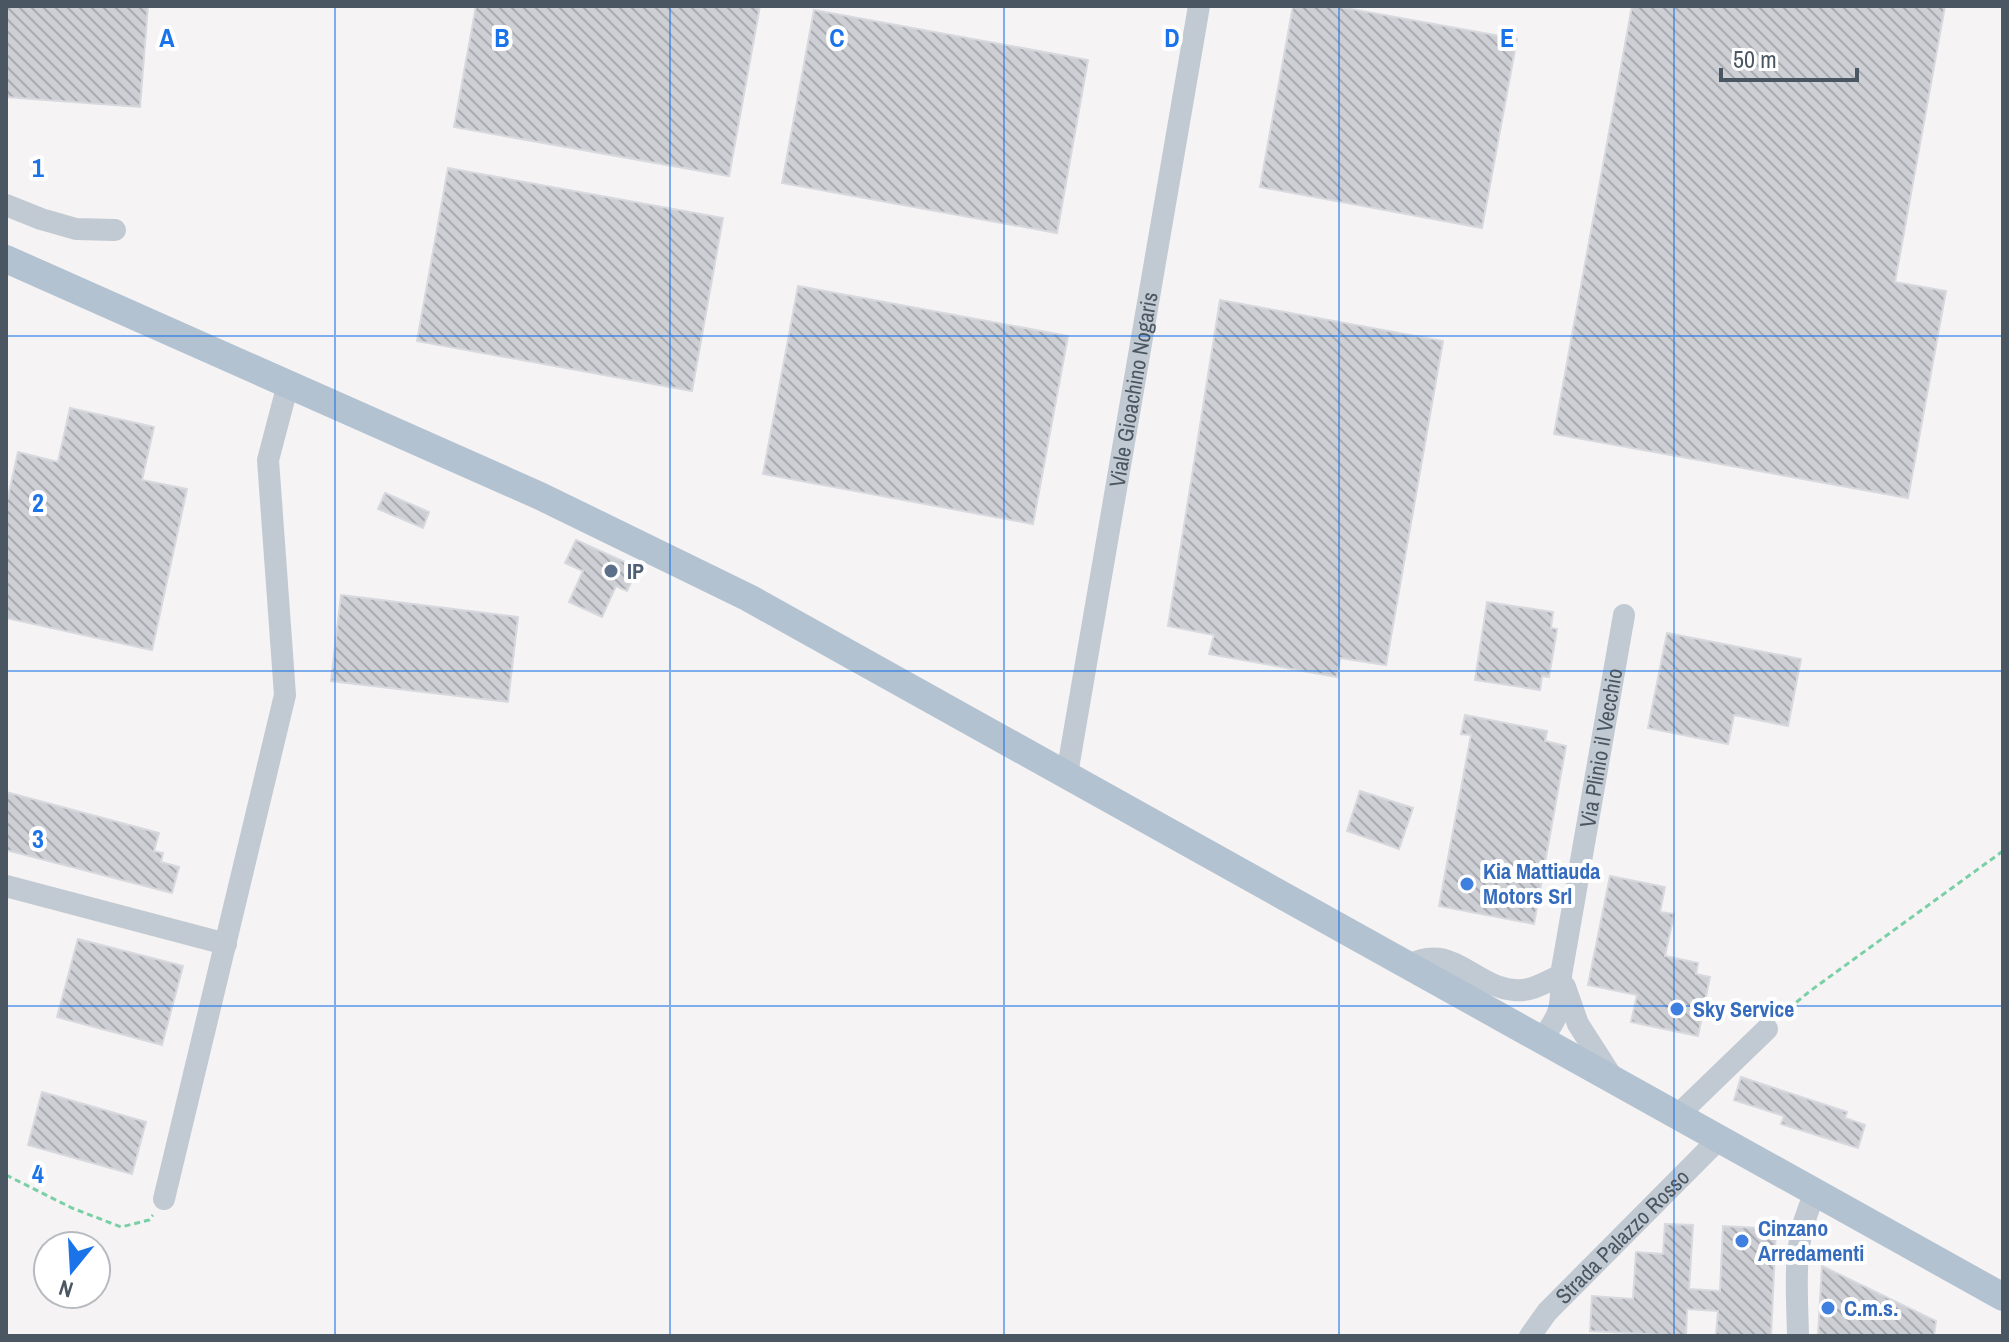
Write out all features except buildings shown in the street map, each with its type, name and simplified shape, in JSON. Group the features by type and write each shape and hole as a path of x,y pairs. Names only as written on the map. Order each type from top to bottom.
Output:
{"main road":[{"path":"6,259 540,496 749,598 2003,1297"}],"street":[{"name":"Viale Gioachino Nogaris","path":"1067,774 1199,6"},
{"path":"6,205 76,229 115,230"},
{"path":"164,1199 285,695 268,460 288,384"},
{"name":"Via Plinio il Vecchio","path":"1541,1039 1552,1027 1560,1010 1561,975 1624,615"},
{"path":"6,886 226,944"},
{"path":"1409,965 1428,957 1441,958 1478,977 1515,990 1541,985 1561,975"},
{"name":"Via Plinio il Vecchio","path":"1561,975 1578,1024 1613,1079"},
{"path":"1677,1116 1767,1029"},
{"name":"Strada Palazzo Rosso","path":"1530,1336 1547,1312 1719,1139"},
{"path":"1798,1336 1797,1251 1803,1217 1816,1192"}],"path":[{"path":"1767,1029 1810,991 2003,851"},
{"path":"6,1175 72,1208 121,1227 149,1220 164,1199"}],"place":[{"name":"IP","path":"611,571"},
{"name":"Kia Mattiauda Motors Srl","path":"1467,884"},
{"name":"Sky Service","path":"1677,1009"},
{"name":"Cinzano Arredamenti","path":"1742,1241"},
{"name":"C.m.s.","path":"1828,1308"}]}
